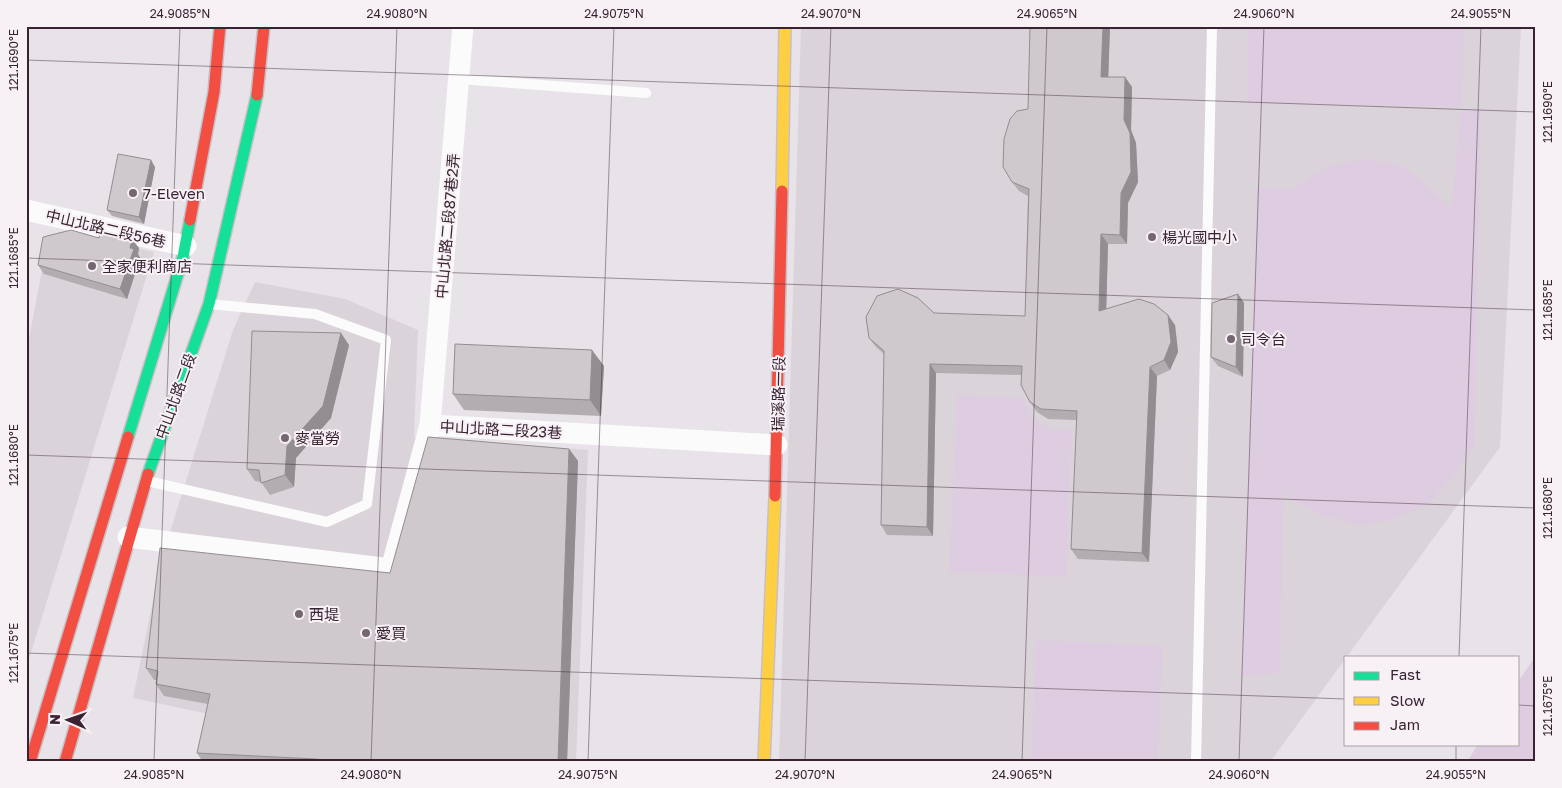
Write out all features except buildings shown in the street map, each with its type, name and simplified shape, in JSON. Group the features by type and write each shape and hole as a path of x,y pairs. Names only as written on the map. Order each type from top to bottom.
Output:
{"main road":[{"name":"中山北路二段","path":"30,762 186,246 214,92 220,26"},
{"name":"中山北路二段","path":"65,762 128,537 209,304 259,86 264,26"},
{"name":"瑞溪路一段","path":"764,762 777,445 785,26"}],"street":[{"name":"中山北路二段87巷2弄","path":"430,425 463,26"},
{"name":"中山北路二段56巷","path":"28,214 186,246"},
{"name":"中山北路二段23巷","path":"128,537 391,569 430,425 777,445"}],"lane":[{"path":"1196,762 1212,26"},
{"path":"460,79 646,93"},
{"path":"146,481 327,522 368,504 386,340 315,314 209,304"}],"shaded area":[{"name":"楊光國中小","path":"801,26 1521,26 1500,447 1347,656 1344,656 1344,661 1270,762 779,762"},
{"path":"1248,26 1464,26 1462,107 1247,103"},
{"path":"1481,109 1474,447 1449,482 1427,505 1398,518 1363,526 1322,516 1283,493 1280,673 1242,676 1257,187 1291,189 1327,166 1367,159 1406,167 1452,208 1460,112"},
{"path":"71,233 154,252 26,669 26,355 47,243"},
{"path":"255,282 345,299 418,330 414,437 588,450 576,762 200,762 209,714 133,698 161,561 233,330"},
{"path":"957,395 1023,398 1032,419 1052,429 1072,430 1066,577 949,572"},
{"path":"1036,640 1163,646 1158,762 1031,762"},
{"path":"1536,655 1536,762 1467,762 1477,746 1520,746 1520,679"}],"traffic: fast":[{"path":"148,474 209,304 257,95"},
{"path":"128,437 183,257 190,220"}],"traffic: slow":[{"path":"782,191 785,26"},
{"path":"764,762 775,496"}],"traffic: jam":[{"path":"190,220 214,92 220,26"},
{"path":"257,95 264,26"},
{"path":"775,496 782,191"},
{"path":"30,762 128,437"},
{"path":"65,762 148,474"}],"place":[{"name":"7-Eleven","path":"133,193"},
{"name":"楊光國中小","path":"1152,237"},
{"name":"全家便利商店","path":"92,266"},
{"name":"司令台","path":"1231,339"},
{"name":"麥當勞","path":"285,438"},
{"name":"西堤","path":"299,614"},
{"name":"愛買","path":"366,633"}]}
